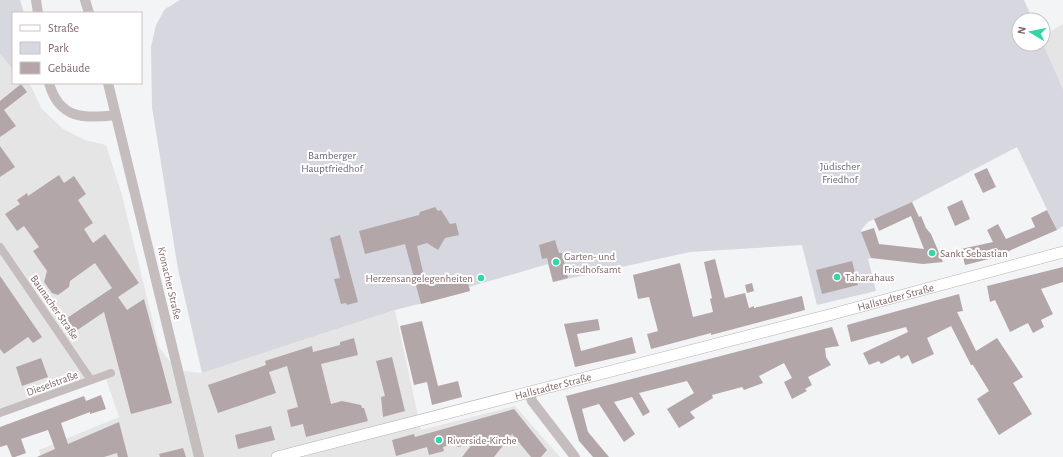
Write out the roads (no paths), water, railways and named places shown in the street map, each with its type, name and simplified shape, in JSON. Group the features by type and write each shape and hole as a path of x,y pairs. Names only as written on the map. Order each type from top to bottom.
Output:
{"main road":[{"name":"Hallstadter Straße","path":"277,457 948,284 1063,252"}],"street":[{"path":"36,0 38,12"},
{"path":"85,0 89,12"},
{"path":"49,84 52,95 61,107 72,114 93,118 116,115"},
{"name":"Kronacher Straße","path":"108,84 199,457"},
{"name":"Baunacher Straße","path":"0,247 91,380"},
{"name":"Dieselstraße","path":"0,414 111,373"},
{"path":"529,391 532,401 575,457"}],"place":[{"name":"Sankt Sebastian","path":"932,253"},
{"name":"Garten- und Friedhofsamt","path":"556,262"},
{"name":"Taharahaus","path":"837,277"},
{"name":"Herzensangelegenheiten","path":"481,278"},
{"name":"Riverside-Kirche","path":"439,440"}],"park label":[{"name":"Bamberger Hauptfriedhof","path":"332,161"},
{"name":"Jüdischer Friedhof","path":"840,172"}]}
